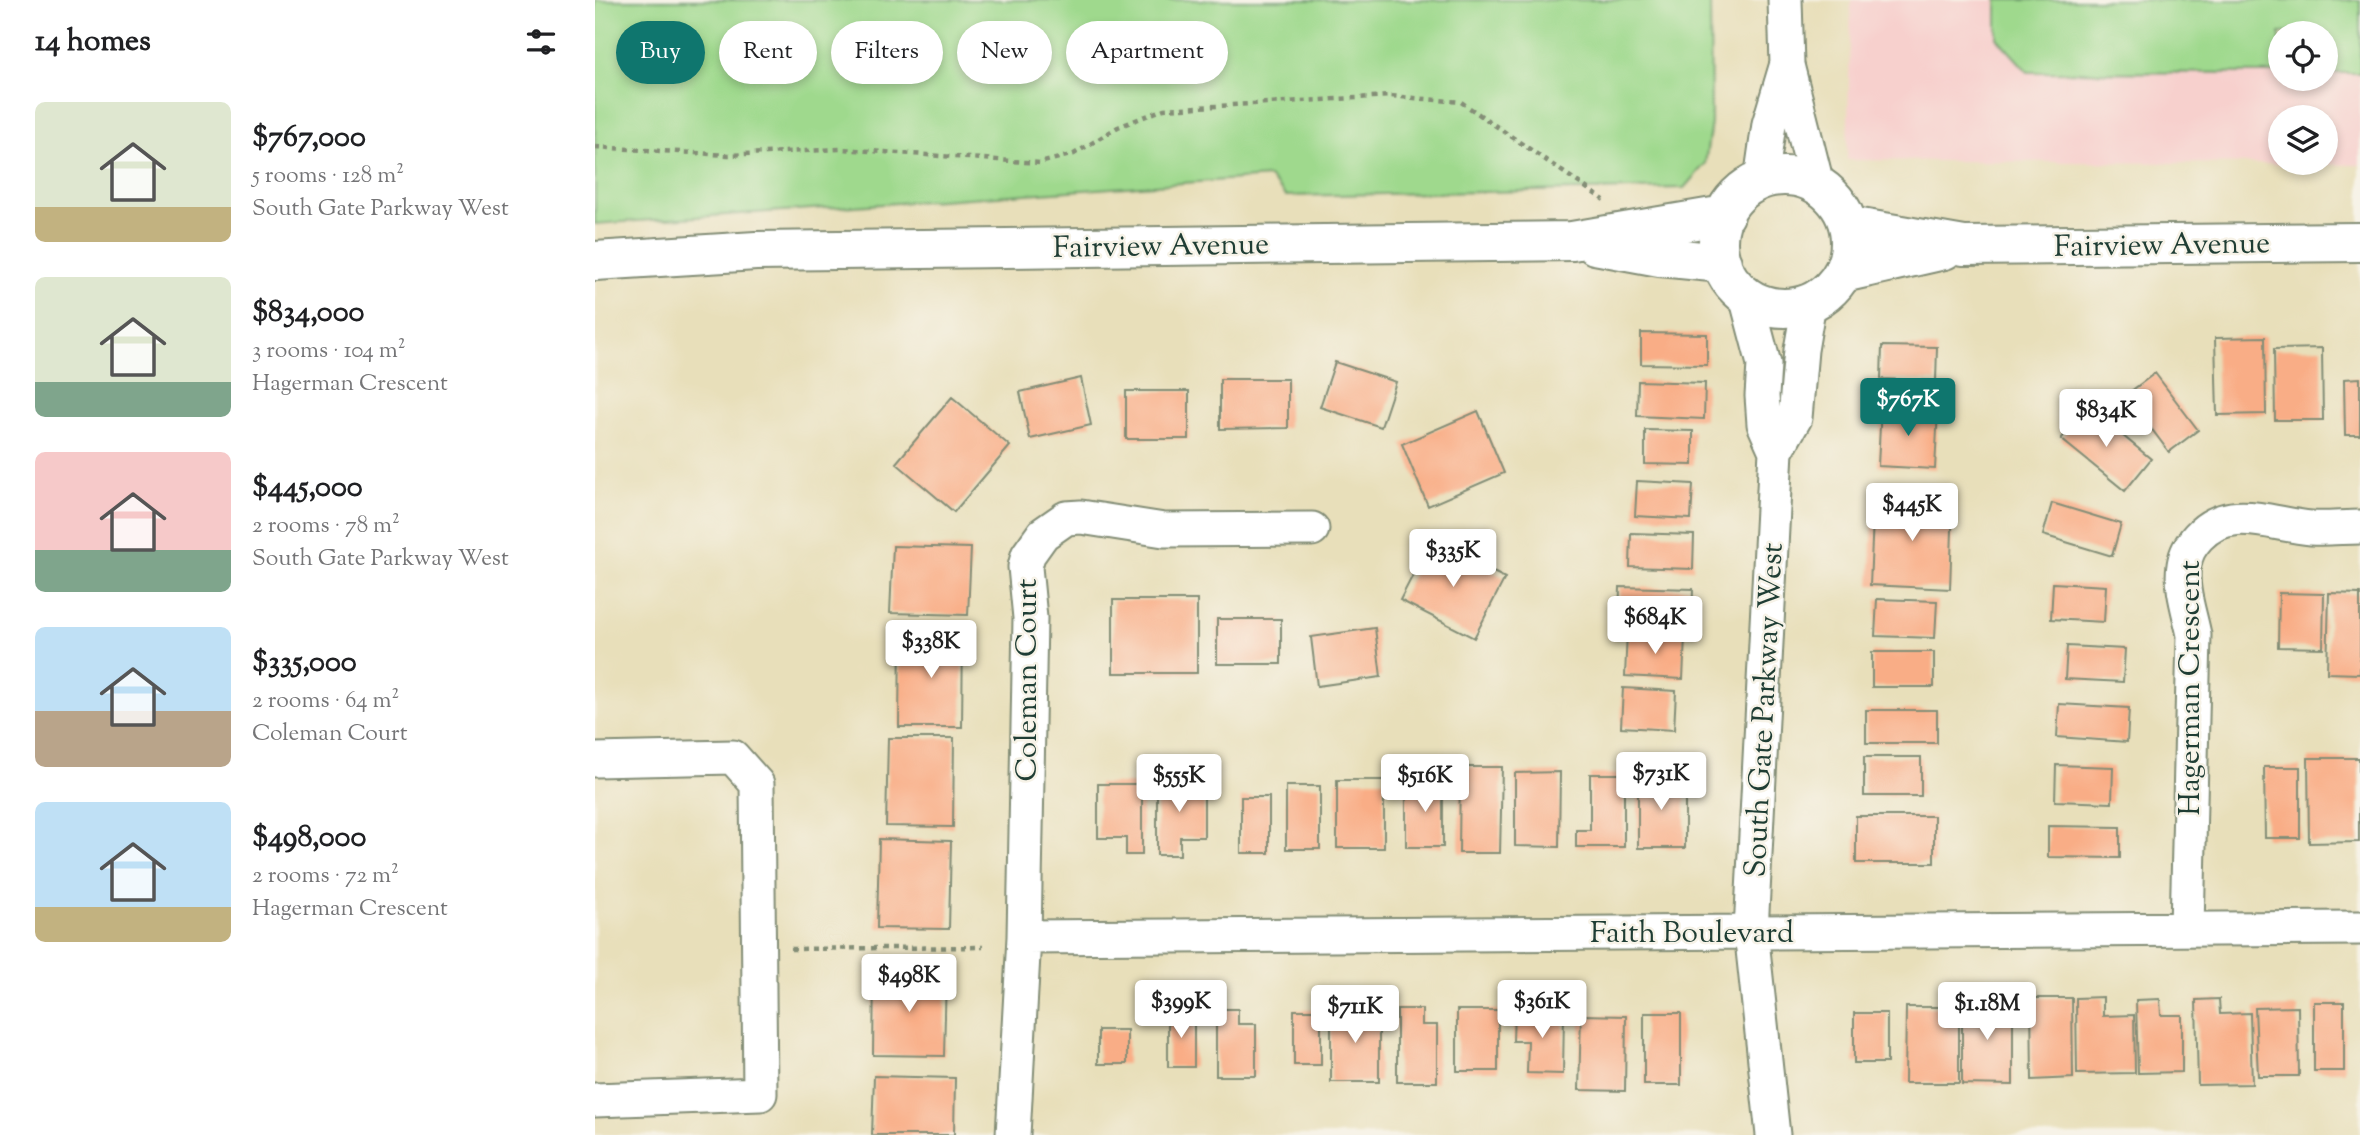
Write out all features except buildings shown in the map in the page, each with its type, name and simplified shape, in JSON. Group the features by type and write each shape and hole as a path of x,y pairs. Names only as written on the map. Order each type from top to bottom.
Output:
{"main road":[{"path":"1790,176 1817,184 1831,195 1842,209 1849,226 1849,258 1843,273 1829,291 1809,303 1788,308 1766,305 1747,296 1731,282 1722,263 1719,247 1724,215 1740,194 1761,180 1790,176"},
{"name":"Fairview Avenue","path":"595,261 770,250 1572,241 1724,215"},
{"name":"Fairview Avenue","path":"1849,226 1963,246 2360,242"},
{"path":"1572,241 1660,257 1722,263"},
{"name":"Fairview Avenue","path":"1843,273 1963,246"}],"street":[{"path":"1785,0 1787,65 1817,184"},
{"path":"1761,180 1769,124 1787,65"},
{"name":"South Gate Parkway West","path":"1747,296 1764,364 1764,424 1776,451 1751,932 1773,1135"},
{"name":"South Gate Parkway West","path":"1776,451 1795,418 1801,350 1809,303"},
{"name":"Coleman Court","path":"1024,937 1031,618 1025,567 1035,544 1053,526 1066,519 1081,517 1164,530 1312,529"},
{"name":"Hagerman Crescent","path":"2187,928 2195,635 2183,568 2189,547 2207,527 2232,517 2309,528 2360,527"},
{"path":"595,760 733,757 757,785 760,1094 595,1100"},
{"name":"Faith Boulevard","path":"1024,937 2360,928"},
{"path":"1013,1135 1024,937"}],"path":[{"path":"595,147 728,155 841,149 1039,163 1074,154 1118,127 1164,109 1390,96 1461,102 1609,204"},
{"path":"758,949 983,947"}],"shaded area":[{"path":"1851,0 2360,0 2360,165 2338,165 2338,105 2268,105 2268,164 1847,160"}],"green space":[{"path":"595,0 1710,0 1711,123 1705,164 1684,188 1286,196 1269,177 595,224"},
{"path":"1997,0 2360,0 2360,73 2338,73 2338,21 2268,21 2268,73 2028,72 1997,38"}]}
